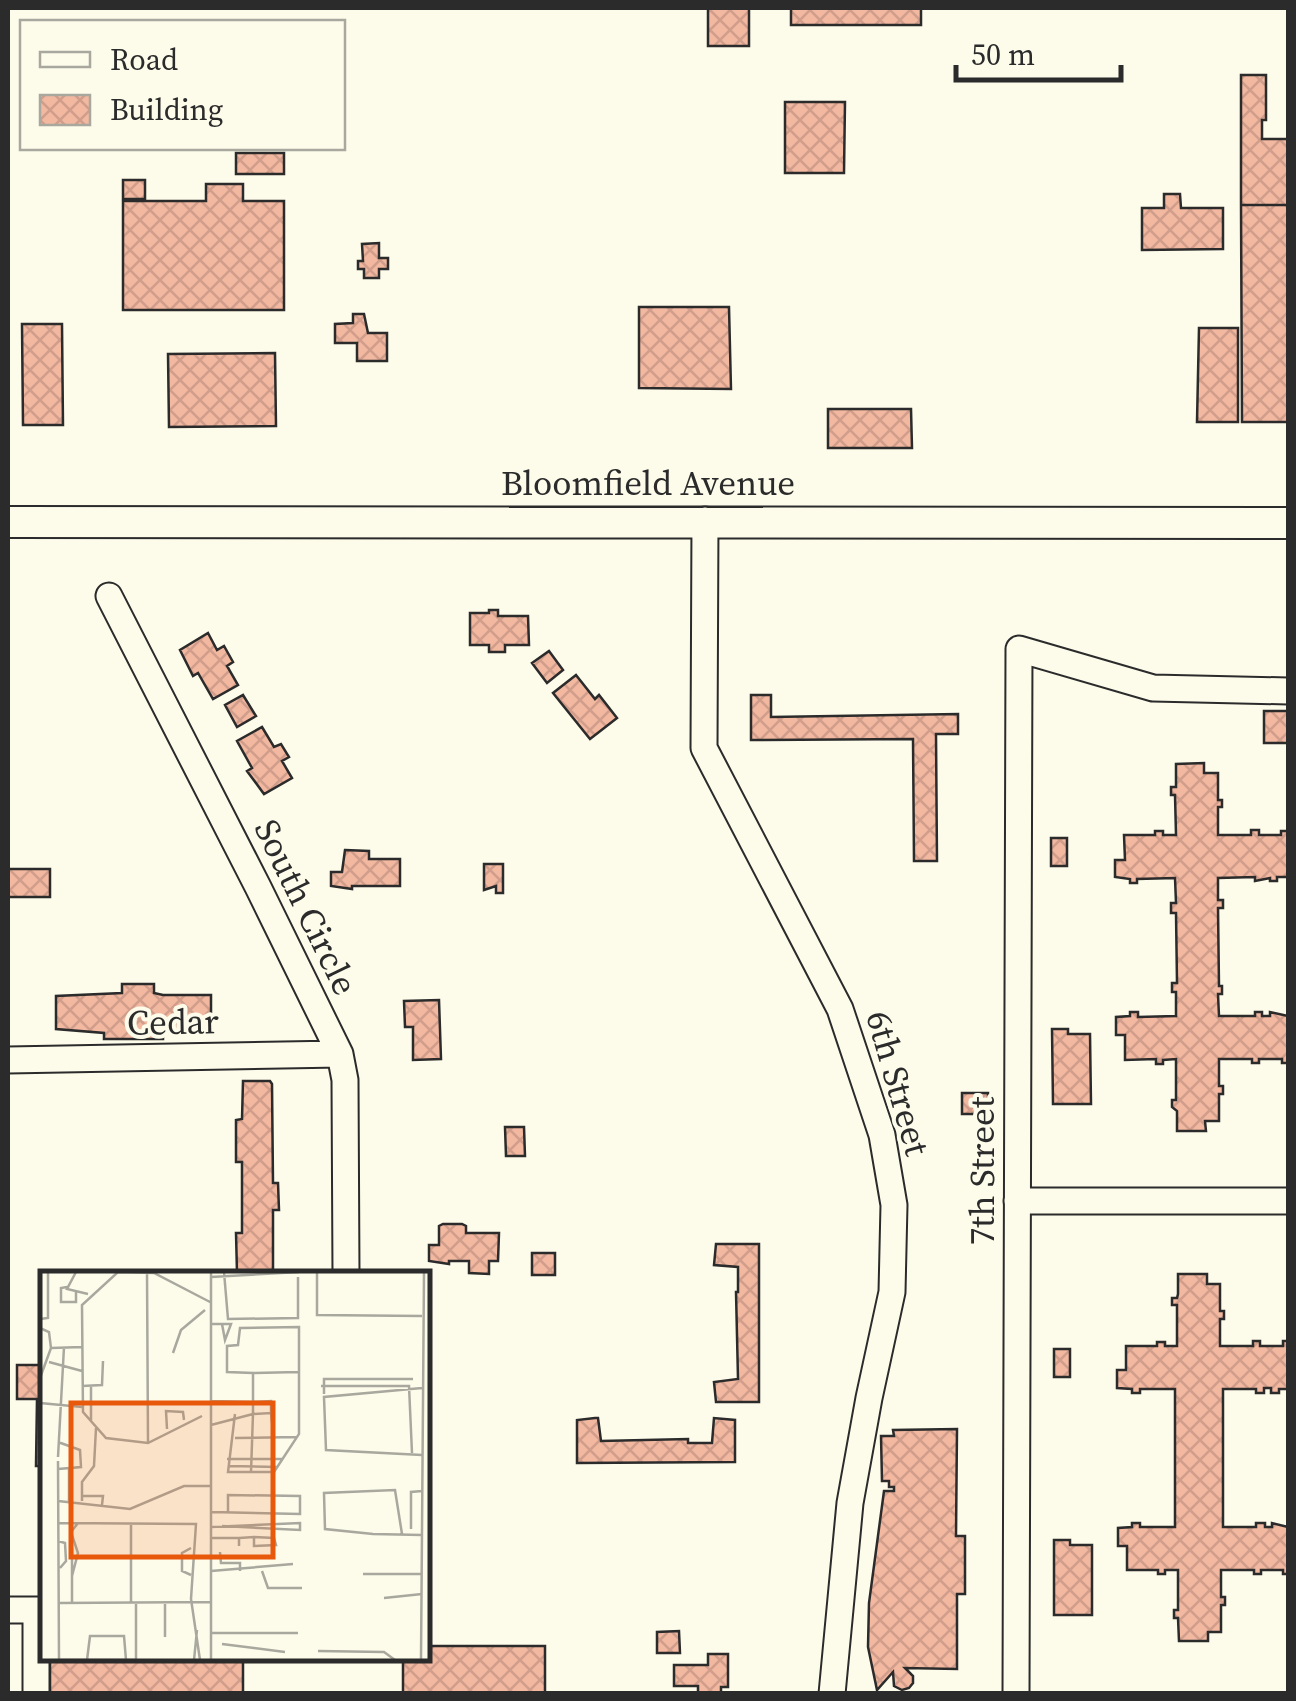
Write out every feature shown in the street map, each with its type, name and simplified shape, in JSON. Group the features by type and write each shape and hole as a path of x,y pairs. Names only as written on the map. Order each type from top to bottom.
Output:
{"main road":[{"name":"Bloomfield Avenue","path":"8,522 1288,523"}],"street":[{"name":"6th Street","path":"705,520 704,748 840,1009 882,1136 894,1205 892,1292 850,1504 832,1694"},
{"name":"South Circle","path":"109,596 340,1054 345,1080 346,1271"},
{"name":"7th Street","path":"1016,1694 1019,649 1153,688 1288,691"},
{"name":"Cedar","path":"8,1060 340,1054"},
{"path":"1017,1201 1288,1201"},
{"path":"8,1610 39,1610 36,1694"}],"building":[{"path":"708,8 749,8 749,46 708,46"},
{"path":"791,8 921,8 921,25 791,25"},
{"path":"1241,75 1266,75 1262,139 1288,139 1288,205 1241,205"},
{"path":"785,102 845,102 844,173 785,173"},
{"path":"236,153 284,153 284,174 236,174"},
{"path":"123,180 145,180 145,199 123,199"},
{"path":"206,184 243,184 243,201 284,201 284,310 123,310 123,201 206,201"},
{"path":"1164,194 1180,194 1181,208 1223,208 1223,249 1142,250 1142,208 1164,208"},
{"path":"1241,205 1288,205 1288,422 1242,422"},
{"path":"379,243 379,258 388,258 388,269 379,269 379,278 364,278 364,269 358,269 358,261 363,261 362,244"},
{"path":"639,307 729,307 731,389 639,388"},
{"path":"353,314 364,314 368,333 387,333 387,361 357,361 357,343 335,343 335,324 353,323"},
{"path":"22,324 62,324 63,425 23,425"},
{"path":"1199,328 1238,328 1238,422 1197,422"},
{"path":"275,353 276,426 169,427 168,354"},
{"path":"828,409 911,409 912,448 828,448"},
{"path":"498,610 498,616 528,616 529,645 505,645 505,652 489,652 489,645 470,645 470,613"},
{"path":"208,633 217,650 224,646 233,662 227,666 238,685 213,699 198,673 193,676 180,650"},
{"path":"549,651 563,670 547,683 532,663"},
{"path":"576,675 617,718 590,739 553,693"},
{"path":"243,695 256,716 237,727 225,705"},
{"path":"751,695 771,695 771,717 958,714 958,734 936,734 937,861 914,861 913,739 751,740"},
{"path":"1264,711 1288,711 1288,743 1264,743"},
{"path":"262,727 274,747 281,744 289,757 282,761 292,778 264,794 247,771 252,768 237,741"},
{"path":"1204,763 1204,773 1218,773 1218,800 1222,800 1222,807 1218,807 1218,835 1251,835 1251,830 1259,830 1259,835 1281,835 1281,831 1288,831 1288,877 1277,877 1277,881 1218,878 1218,900 1223,900 1223,908 1218,908 1222,994 1218,994 1219,1016 1255,1016 1255,1012 1262,1012 1262,1016 1270,1016 1270,1012 1288,1016 1288,1063 1282,1063 1282,1059 1259,1059 1259,1063 1252,1063 1252,1059 1219,1059 1219,1086 1223,1086 1223,1094 1219,1094 1219,1121 1205,1121 1206,1131 1177,1131 1177,1111 1172,1107 1172,1100 1176,1100 1176,1059 1163,1060 1163,1064 1156,1064 1156,1059 1125,1060 1125,1035 1116,1035 1116,1017 1130,1016 1130,1012 1138,1012 1138,1017 1176,1016 1172,983 1177,983 1176,913 1171,913 1171,903 1176,903 1175,878 1137,879 1137,883 1130,883 1130,879 1115,877 1115,860 1125,860 1124,835 1155,835 1155,831 1163,831 1163,835 1176,835 1175,795 1171,795 1171,787 1176,787 1176,764"},
{"path":"1051,838 1067,838 1067,866 1051,866"},
{"path":"345,850 369,851 369,859 400,859 400,886 331,886 331,872 342,872"},
{"path":"484,864 503,864 503,893 496,893 496,886 484,890"},
{"path":"8,869 50,869 50,897 8,897"},
{"path":"122,984 154,984 154,993 163,995 211,995 211,1028 163,1032 163,1039 104,1039 104,1033 56,1029 56,996 122,993"},
{"path":"439,1000 441,1059 413,1060 413,1027 405,1027 404,1001"},
{"path":"1052,1029 1090,1034 1091,1104 1053,1104"},
{"path":"243,1081 270,1081 273,1183 278,1183 279,1210 273,1210 273,1271 237,1271 236,1233 242,1233 242,1162 236,1162 236,1120 242,1119"},
{"path":"962,1093 988,1093 988,1114 962,1114"},
{"path":"505,1127 524,1127 525,1156 506,1156"},
{"path":"462,1224 466,1233 499,1233 498,1261 489,1261 489,1274 469,1273 469,1261 429,1261 429,1245 439,1245 439,1226"},
{"path":"716,1244 759,1244 759,1402 716,1402 714,1382 738,1379 738,1267 714,1265"},
{"path":"532,1253 555,1253 555,1275 532,1275"},
{"path":"1178,1274 1207,1274 1207,1284 1220,1284 1220,1311 1224,1311 1224,1319 1220,1319 1220,1346 1253,1346 1253,1341 1260,1341 1260,1346 1283,1346 1283,1341 1288,1341 1288,1389 1271,1393 1271,1388 1264,1388 1264,1393 1256,1393 1256,1389 1223,1389 1223,1527 1256,1527 1256,1523 1265,1523 1265,1527 1272,1527 1272,1523 1288,1527 1288,1574 1283,1574 1283,1570 1261,1570 1261,1574 1254,1574 1254,1570 1221,1570 1221,1597 1225,1597 1225,1605 1221,1605 1221,1632 1208,1632 1208,1641 1179,1641 1178,1618 1174,1618 1174,1610 1178,1610 1178,1570 1158,1574 1158,1570 1127,1570 1127,1546 1118,1546 1118,1528 1132,1527 1132,1523 1140,1523 1140,1527 1175,1527 1175,1389 1140,1389 1140,1393 1132,1393 1132,1389 1117,1388 1117,1370 1126,1370 1126,1346 1157,1346 1157,1342 1165,1342 1165,1346 1177,1346 1177,1305 1172,1305 1172,1298 1178,1294"},
{"path":"1054,1349 1070,1349 1070,1377 1054,1377"},
{"path":"17,1365 40,1365 40,1466 36,1466 37,1399 17,1399"},
{"path":"598,1418 601,1441 688,1439 688,1443 712,1443 714,1418 735,1420 735,1462 577,1463 577,1420"},
{"path":"957,1429 956,1536 965,1536 965,1594 957,1594 957,1669 905,1668 913,1676 909,1688 894,1686 893,1672 877,1690 868,1647 869,1603 884,1491 894,1491 889,1481 882,1481 881,1436 894,1436 893,1430"},
{"path":"1054,1540 1092,1545 1092,1615 1054,1615"},
{"path":"679,1631 680,1653 657,1653 657,1632"},
{"path":"430,1646 545,1646 545,1694 403,1694 403,1661 430,1661"},
{"path":"708,1654 728,1654 728,1687 721,1687 721,1693 698,1693 698,1686 674,1686 674,1665 708,1665"},
{"path":"50,1661 243,1661 243,1694 50,1694"}]}
